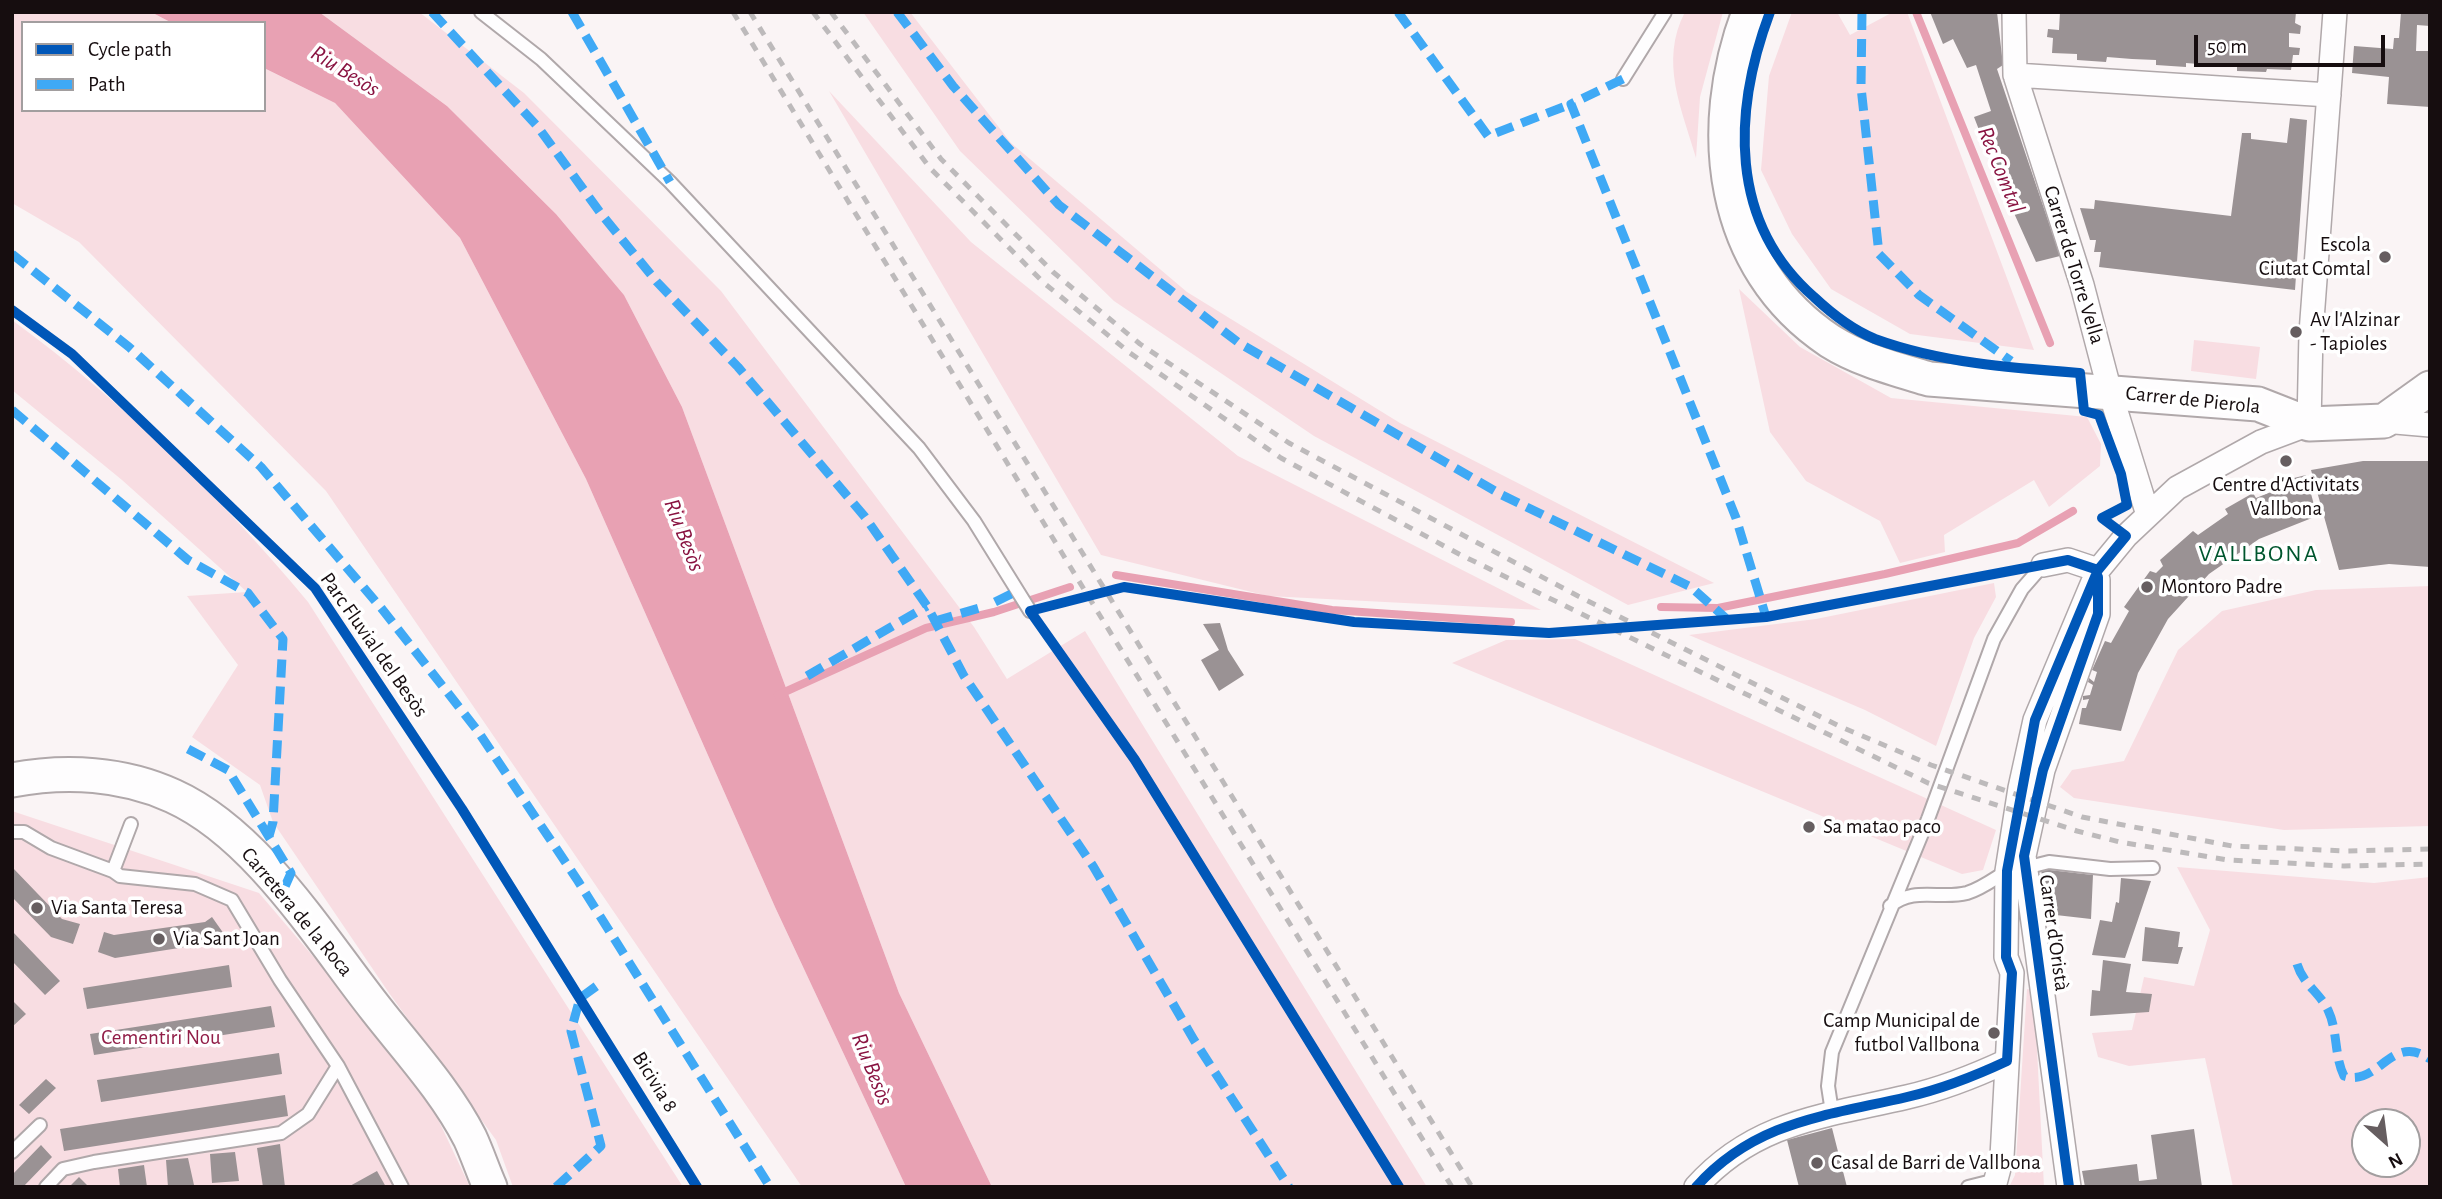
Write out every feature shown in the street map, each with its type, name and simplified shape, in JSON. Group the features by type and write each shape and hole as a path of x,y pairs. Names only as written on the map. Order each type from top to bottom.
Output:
{"street":[{"name":"Carrer de Pierola","path":"1749,12 1732,63 1726,113 1726,175 1739,223 1759,267 1791,307 1831,341 1879,364 1929,379 2258,404 2309,424 2384,421"},
{"name":"Carrer de Torre Vella","path":"2014,12 2015,75 2082,285 2110,392 2148,515"},
{"path":"2309,424 2311,333 2335,12"},
{"path":"2015,75 2329,95"},
{"path":"2384,421 2430,388"},
{"path":"2384,421 2430,425"},
{"name":"Carrer d'Oristà","path":"2069,1187 2035,936 2016,870 2035,720 2098,570 2148,515 2178,488 2213,466 2261,442 2309,424"},
{"path":"2043,565 2068,560 2098,570"},
{"name":"Carretera de la Roca","path":"12,780 33,776 109,775 173,796 230,832 284,891 434,1083 469,1136 490,1187"},
{"path":"1995,1183 2002,1157 2012,973 2006,957 2016,870"},
{"path":"2012,973 2035,936"},
{"path":"1696,1187 1743,1145 1777,1130 1832,1112 1949,1086 2007,1061"}],"lane":[{"path":"481,12 541,59 670,182 919,448 974,521 1030,611"},
{"path":"1623,79 1665,12"},
{"path":"1832,1112 1828,1086 1832,1052 1890,906 1928,820 1994,639 2022,589 2043,565"},
{"path":"113,870 131,824"},
{"path":"12,832 24,832 51,848 113,870 120,877 195,884 232,901 280,980 338,1066 402,1187"},
{"path":"1890,906 1911,894 1965,893 2016,870 2049,862 2110,869 2153,868"},
{"path":"46,1187 63,1169 281,1133 308,1114 338,1066"},
{"path":"12,1152 40,1125"},
{"path":"1968,1187 1995,1183"}],"green space":[{"path":"12,12 151,12 168,21 21,21 21,112 266,112 266,69 335,103 460,238 586,479 775,907 906,1187 802,1187 326,491 79,242 12,203"},
{"path":"319,12 419,12 524,93 721,291 974,627 1007,679 1085,631 1427,1187 992,1187 899,993 682,407 624,295 556,214 447,106"},
{"path":"863,12 910,12 1011,143 1187,292 1400,423 1714,583 1628,605 1314,436 1114,301 960,151"},
{"path":"1685,12 1723,12 1700,97 1696,158 1673,67 1677,31"},
{"path":"1792,12 1837,12 1850,35 1893,12 1907,12 2034,350 1910,334 1831,289 1792,234 1761,170 1769,76"},
{"path":"829,91 971,242 1238,456 1541,610 1268,596 1101,555"},
{"path":"1739,289 1800,347 1891,398 2087,417 2101,444 2100,466 2049,507 2034,480 1944,535 1945,552 1900,563 1880,521 1806,481 1770,432"},
{"path":"12,320 92,383 169,452 241,525 308,602 683,1187 513,1187 496,1140 389,993 273,822 260,785 192,737 238,665 187,596 247,592 122,480 12,390"},
{"path":"2194,340 2260,347 2256,379 2191,371"},
{"path":"1994,583 1996,597 1974,638 1936,746 1865,710 1689,635 1816,619"},
{"path":"2430,586 2430,826 2284,830 2074,798 2060,787 2072,770 2124,761 2178,650 2222,611 2316,590"},
{"path":"1575,639 1996,830 1983,870 1962,874 1452,663 1506,640"},
{"name":"Cementiri Nou","path":"12,811 259,893 387,1043 436,1115 470,1187 12,1187"},
{"path":"2177,867 2374,883 2430,877 2430,1187 2233,1187 2205,1058 2129,1066 2098,1057 2092,1033 2132,1030 2144,977 2194,986 2210,930"},
{"path":"2027,989 2034,990 2044,1187 2009,1187 2015,1175"}],"water":[{"name":"Riu Besòs","path":"151,12 319,12 447,106 556,214 624,295 682,407 899,993 992,1187 906,1187 775,907 586,479 460,238 335,103 266,69 266,21 168,21"}],"building":[{"path":"1930,12 1997,12 2003,65 1997,69 2060,256 2036,262 1991,162 2002,158 1999,146 1994,147 1995,152 1988,153 1974,117 1991,111 1976,65 1967,68 1953,39 1943,44"},
{"path":"2060,12 2296,12 2295,23 2301,26 2300,34 2289,33 2289,47 2300,48 2299,55 2293,55 2291,70 2267,69 2266,72 2237,71 2237,67 2186,63 2186,67 2156,65 2156,60 2107,57 2106,62 2077,60 2077,54 2052,53 2053,38 2047,37 2048,29 2059,30"},
{"path":"2401,12 2430,12 2430,26 2417,25 2416,51 2430,51 2430,107 2387,104 2389,77 2352,73 2354,46 2393,49 2394,38 2399,38"},
{"path":"2290,118 2307,120 2295,290 2099,267 2101,252 2094,252 2096,240 2090,240 2080,208 2094,209 2095,200 2231,216 2242,133 2251,133 2251,139 2287,143"},
{"path":"2363,461 2430,461 2430,567 2389,564 2339,570 2311,470"},
{"path":"2306,475 2317,516 2259,539 2209,574 2168,619 2138,673 2121,731 2079,724 2082,708 2086,708 2089,699 2083,700 2083,696 2090,695 2093,685 2088,682 2089,678 2094,682 2097,672 2092,670 2105,641 2111,643 2129,611 2124,607 2150,571 2156,573 2163,566 2160,560 2193,531 2198,535 2228,514 2225,509 2253,493 2256,498 2291,484 2290,479"},
{"path":"1220,623 1228,650 1244,675 1219,691 1201,660 1219,650 1203,624"},
{"name":"Via Santa Teresa","path":"12,867 62,919 80,924 73,944 51,937 12,897"},
{"path":"2041,869 2093,875 2091,919 2047,914"},
{"path":"2121,878 2151,881 2125,958 2092,955 2100,920 2112,922 2116,902 2119,903"},
{"name":"Via Sant Joan","path":"212,917 224,934 211,943 115,958 98,952 104,932 114,935 205,922"},
{"path":"2145,927 2180,932 2178,947 2183,947 2178,964 2142,961"},
{"path":"12,931 60,981 45,995 12,961"},
{"path":"2103,960 2131,964 2126,992 2152,994 2149,1012 2090,1016 2092,990 2100,991"},
{"path":"229,965 232,987 87,1009 83,988"},
{"path":"12,1000 26,1014 12,1027"},
{"path":"271,1006 275,1027 94,1055 90,1034"},
{"path":"279,1053 282,1074 101,1102 97,1080"},
{"path":"46,1079 56,1088 29,1114 19,1105"},
{"path":"285,1095 288,1116 64,1151 60,1129"},
{"name":"Casal de Barri de Vallbona","path":"1832,1128 1847,1187 1799,1187 1787,1140"},
{"path":"2194,1129 2202,1187 2085,1187 2082,1171 2137,1164 2139,1181 2157,1179 2151,1135"},
{"path":"280,1144 285,1187 263,1187 257,1148"},
{"path":"41,1145 52,1157 23,1187 12,1187 12,1175"},
{"path":"235,1152 239,1181 212,1183 210,1154"},
{"path":"188,1158 194,1185 168,1187 166,1160"},
{"path":"144,1165 147,1187 120,1187 118,1169"},
{"path":"377,1171 386,1187 348,1187"},
{"path":"79,1177 89,1187 69,1187"}],"waterway":[{"name":"Rec Comtal","path":"1916,12 2050,343"},
{"path":"1661,607 1718,608 1885,574 2018,543 2073,511"},
{"path":"1116,575 1332,610 1511,622"},
{"path":"778,695 926,628 994,612 1070,587"}],"railway":[{"path":"733,12 1452,1187"},
{"path":"750,12 1472,1187"},
{"path":"813,12 930,168 1044,283 1130,353 1281,458 1459,554 1928,783 2077,831 2120,842 2228,860 2344,866 2430,864"},
{"path":"831,12 941,159 1053,272 1140,344 1289,443 1578,596 1839,726 1931,765 2082,817 2232,846 2345,851 2430,849"}],"marked path":[{"path":"432,12 538,127 602,215 657,282 738,367 865,517 927,606 964,676 1093,866 1194,1040 1289,1187"},
{"path":"572,12 670,182"},
{"path":"897,12 953,86 1059,205 1239,343 1502,495 1691,587 1729,621"},
{"path":"1398,12 1488,136 1571,104"},
{"path":"1862,12 1861,87 1879,254 1919,295 2011,361"},
{"path":"1623,79 1571,104 1736,518 1766,617"},
{"path":"12,254 129,347 261,467 382,609 477,730 578,881 770,1187"},
{"path":"12,410 188,560 248,593 283,639 273,822 269,836"},
{"path":"995,602 1015,592"},
{"path":"807,676 927,606"},
{"path":"935,621 983,607"},
{"path":"188,749 228,770 291,873 283,891"},
{"path":"2297,964 2303,977 2328,1010 2344,1076 2367,1074 2395,1055 2405,1052 2417,1052 2430,1059"},
{"path":"556,1187 601,1146 571,1031 580,998 598,985"}],"cycle path":[{"path":"1696,1187 1742,1148 1793,1124 1933,1090 2007,1061 2012,973 2006,957 2007,871 2035,720 2098,570 2126,536 2102,518 2127,505 2121,474 2099,415 2084,411 2080,373 1951,359 1875,339 1828,309 1786,267 1766,235 1753,200 1746,163 1745,126 1749,88 1770,12"},
{"name":"Parc Fluvial del Besòs","path":"12,310 72,354 315,588 462,809 697,1187"},
{"path":"1399,1187 1135,760 1030,611 1124,587 1354,622 1549,633 1766,617 2068,560 2098,570"},
{"path":"2069,1187 2024,856 2043,770 2098,614 2098,577"}],"place":[{"name":"Escola Ciutat Comtal","path":"2385,257"},
{"name":"Av l'Alzinar - Tapioles","path":"2296,332"},
{"name":"Centre d'Activitats Vallbona","path":"2286,461"},
{"name":"Montoro Padre","path":"2147,587"},
{"name":"Sa matao paco","path":"1809,827"},
{"name":"Via Santa Teresa","path":"37,908"},
{"name":"Via Sant Joan","path":"159,939"},
{"name":"Camp Municipal de futbol Vallbona","path":"1994,1033"},
{"name":"Casal de Barri de Vallbona","path":"1817,1163"}],"district":[{"name":"VALLBONA","path":"2259,554"}]}
